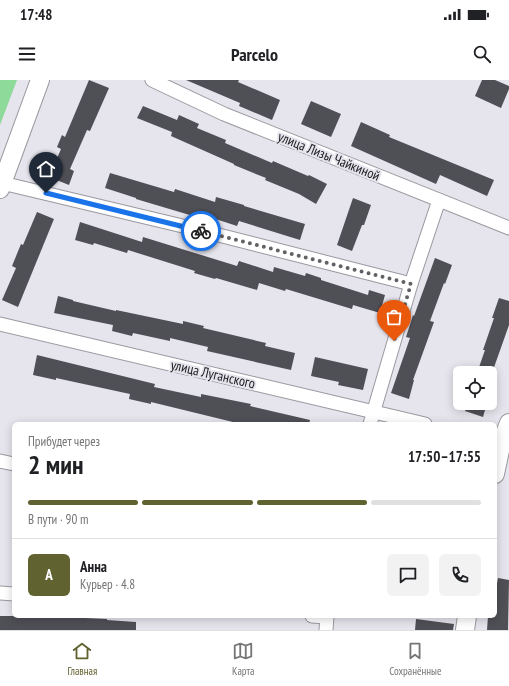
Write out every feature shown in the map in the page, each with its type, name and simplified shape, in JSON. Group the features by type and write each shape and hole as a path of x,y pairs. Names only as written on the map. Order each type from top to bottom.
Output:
{"main road":[{"path":"1,186 40,80"},
{"path":"497,457 499,440 509,423"},
{"path":"466,630 467,618"}],"street":[{"name":"улица Лизы Чайкиной","path":"152,80 224,114 509,228"},
{"path":"1,186 191,228 411,284"},
{"path":"371,418 411,284 439,200"},
{"name":"улица Луганского","path":"0,324 371,418 407,422"},
{"path":"0,461 12,464"},
{"path":"0,593 12,594"}],"green space":[{"path":"0,80 17,80 0,125"}],"building":[{"path":"89,80 109,88 90,131 87,130 70,169 74,171 69,185 49,177 61,149 57,147 62,135 65,137"},
{"path":"186,80 239,80 238,82 280,100 272,120 239,106 240,103"},
{"path":"482,80 495,80 509,86 501,108 475,96"},
{"path":"311,101 341,114 331,137 301,124"},
{"path":"143,106 177,120 179,115 199,124 197,128 226,140 225,143 272,163 273,161 308,176 309,175 327,184 316,204 299,194 265,180 266,178 171,136 172,132 137,118"},
{"path":"361,122 390,135 389,137 494,180 487,196 440,175 436,184 351,146"},
{"path":"110,173 174,192 175,189 215,202 216,197 305,224 300,240 239,221 237,226 194,212 193,216 105,188"},
{"path":"353,198 371,205 352,251 337,245"},
{"path":"37,212 54,219 18,307 2,300 16,268 12,266"},
{"path":"80,222 142,242 143,237 237,266 239,261 273,272 274,267 305,276 306,273 321,278 321,280 368,295 369,290 385,295 380,313 353,305 352,309 286,289 285,291 259,283 257,290 194,273 195,271 128,250 127,253 94,243 93,245 75,240"},
{"path":"435,258 452,265 430,321 434,322 413,380 409,399 391,393 410,338 406,337 413,315 414,316"},
{"path":"58,296 116,311 183,324 183,321 204,326 203,328 266,343 265,346 295,353 291,370 207,351 208,347 170,338 170,341 133,333 132,336 112,331 113,325 54,313"},
{"path":"499,298 509,301 509,325 494,366 479,366 485,350 483,350 494,318 492,318"},
{"path":"37,355 155,384 154,387 201,397 201,394 251,404 250,406 310,420 310,422 233,422 151,402 151,404 129,399 130,394 56,378 56,380 33,375"},
{"path":"315,357 368,369 363,390 338,385 339,382 311,376"},
{"path":"465,410 485,410 483,417"},
{"path":"498,578 509,580 508,630 487,630 488,618 497,618"},
{"path":"0,616 12,616 12,618 86,618 136,622 136,630 0,630"},
{"path":"416,619 454,624 453,630 415,630"}],"way so far":[{"path":"201,231 411,284 394,341"}],"route":[{"path":"46,193 201,231"}]}
